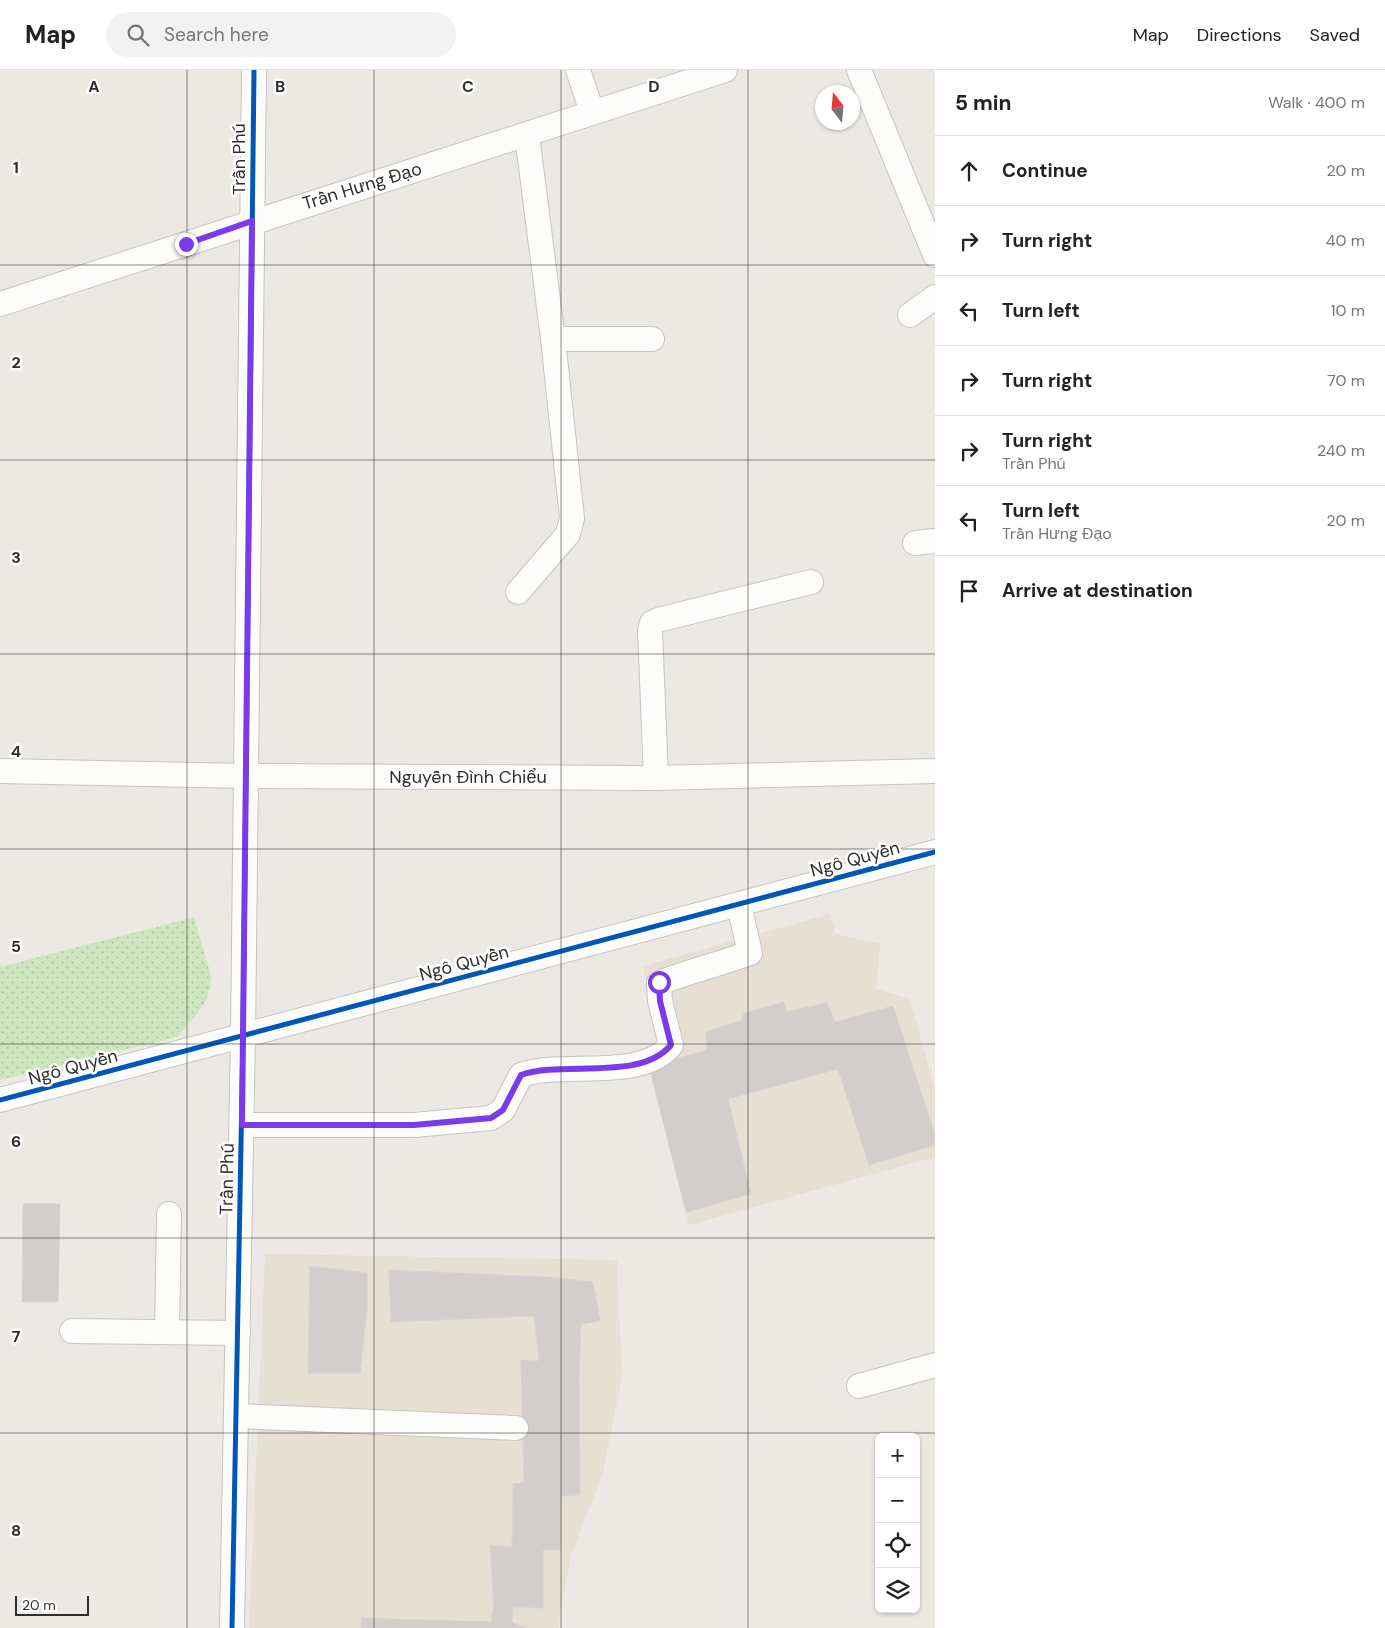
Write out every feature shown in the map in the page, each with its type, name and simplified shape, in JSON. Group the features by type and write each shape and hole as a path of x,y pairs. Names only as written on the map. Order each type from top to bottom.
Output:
{"street":[{"name":"Trần Phú","path":"232,1628 242,1125 254,70"},
{"path":"578,70 592,112"},
{"name":"Trần Hưng Đạo","path":"0,304 252,221 527,135 592,112 725,70"},
{"path":"859,70 935,255"},
{"path":"518,592 568,534 572,518 554,339 527,135"},
{"path":"910,314 935,297"},
{"path":"554,339 652,339"},
{"path":"656,778 650,630 652,623 811,582"},
{"name":"Nguyễn Đình Chiểu","path":"0,771 246,776 656,778 935,771"},
{"name":"Ngô Quyền","path":"0,1100 935,852"},
{"path":"242,1125 414,1125 491,1118 503,1110 521,1075 584,1068 630,1066 662,1056 671,1045 660,1001 659,982 691,970 727,962 750,953 739,904"},
{"path":"167,1332 169,1214"},
{"path":"72,1331 238,1333"},
{"path":"859,1386 935,1365"},
{"path":"237,1416 516,1428"}],"shaded area":[{"path":"830,914 836,934 880,944 876,989 910,999 935,1090 935,1157 689,1225 646,1055 661,1047 643,966"},
{"path":"265,1254 617,1260 622,1376 603,1473 572,1553 560,1610 559,1628 249,1628"}],"green space":[{"path":"194,917 211,976 210,988 206,1001 177,1037 0,1080 0,967"}],"building":[{"path":"784,1002 786,1012 827,1003 835,1022 893,1006 935,1135 935,1145 869,1165 838,1069 728,1099 751,1194 686,1212 649,1066 707,1050 706,1032 742,1020 744,1013"},
{"path":"23,1204 60,1204 58,1302 22,1302"},
{"path":"310,1266 367,1273 367,1311 360,1373 308,1373"},
{"path":"389,1270 547,1277 593,1282 600,1321 581,1324 579,1376 580,1495 561,1496 561,1550 543,1550 543,1608 513,1607 512,1622 526,1628 361,1628 362,1618 491,1622 494,1606 490,1545 512,1547 513,1484 524,1483 521,1360 539,1361 534,1316 391,1322"}],"cycle path":[{"path":"232,1628 243,1036 254,70"},
{"path":"0,1100 935,852"}],"route":[{"path":"186,244 252,221 242,1125 414,1125 491,1118 503,1110 516,1080 528,1072 630,1066 662,1056 671,1045 660,1001 659,982"}]}
